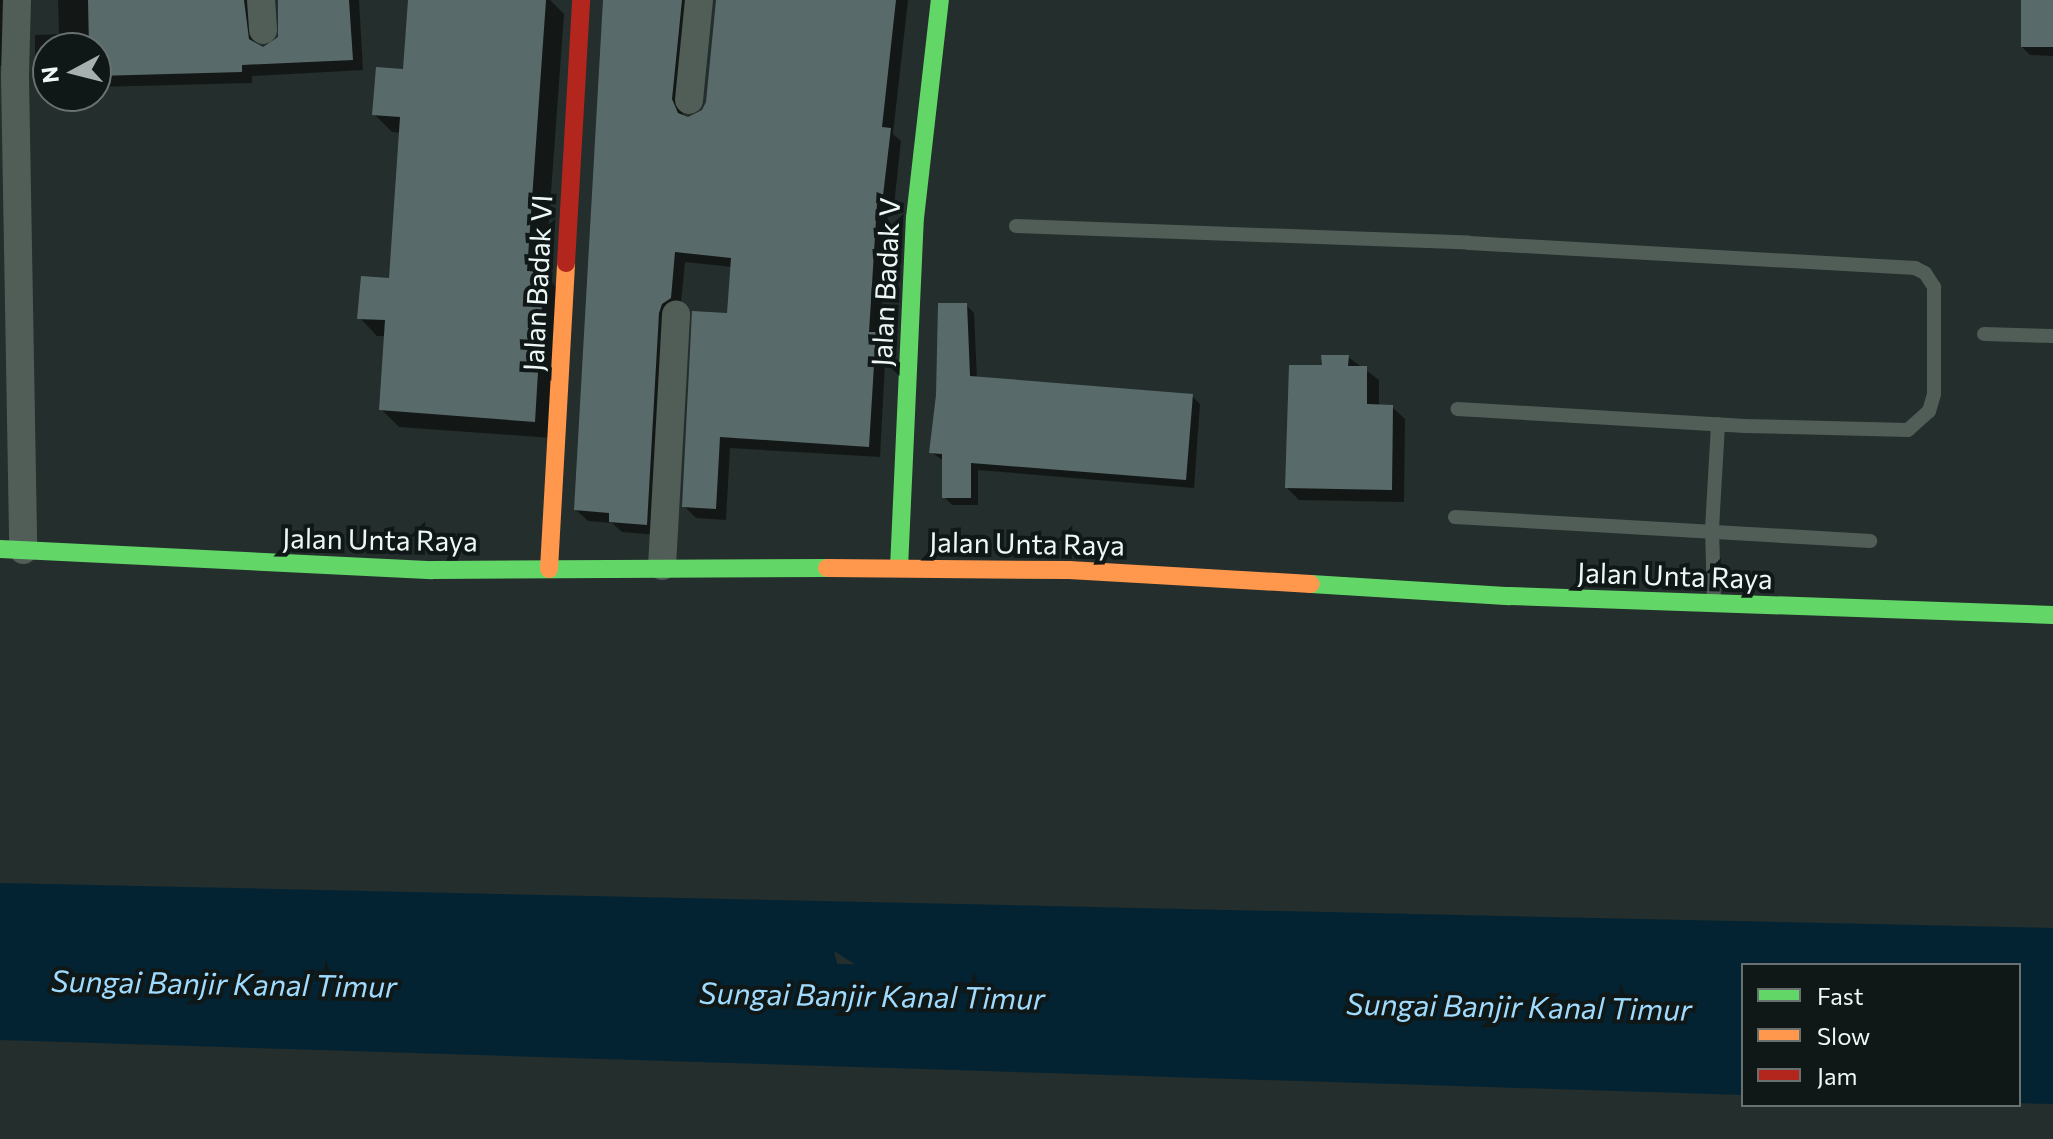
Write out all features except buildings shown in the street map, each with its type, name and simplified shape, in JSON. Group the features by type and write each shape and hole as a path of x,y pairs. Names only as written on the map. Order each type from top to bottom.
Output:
{"street":[{"path":"12,550 7,76 17,0"},
{"path":"261,0 263,30"},
{"name":"Jalan Badak VI","path":"549,569 581,0"},
{"path":"689,100 699,0"},
{"name":"Jalan Badak V","path":"899,568 915,218 940,0"},
{"path":"662,566 676,314"},
{"name":"Jalan Unta Raya","path":"12,550 336,568 662,566 1199,575 1510,596 2053,615"}],"lane":[{"path":"1016,226 1469,243 1915,268 1934,287 1934,394 1929,411 1908,430 1718,424 1458,409"},
{"path":"1984,334 2053,336"},
{"path":"1714,605 1712,529 1718,424"},
{"path":"1455,517 1712,529 1870,541"}],"water":[{"path":"0,883 2053,928 2053,1104 2021,1103 2021,963 1741,963 1741,1095 0,1040","holes":["834,951 856,965 871,966 883,981 840,994 754,992 746,986 800,969 817,974 838,967"]}],"waterway":[{"name":"Sungai Banjir Kanal Timur","path":"711,992 911,995"}],"traffic: fast":[{"path":"899,568 915,218 940,0"},
{"path":"0,549 432,570 827,568"},
{"path":"1311,584 1510,596 2053,615"}],"traffic: slow":[{"path":"549,569 566,263"},
{"path":"827,568 1069,570 1311,584"}],"traffic: jam":[{"path":"566,263 581,0"}]}
